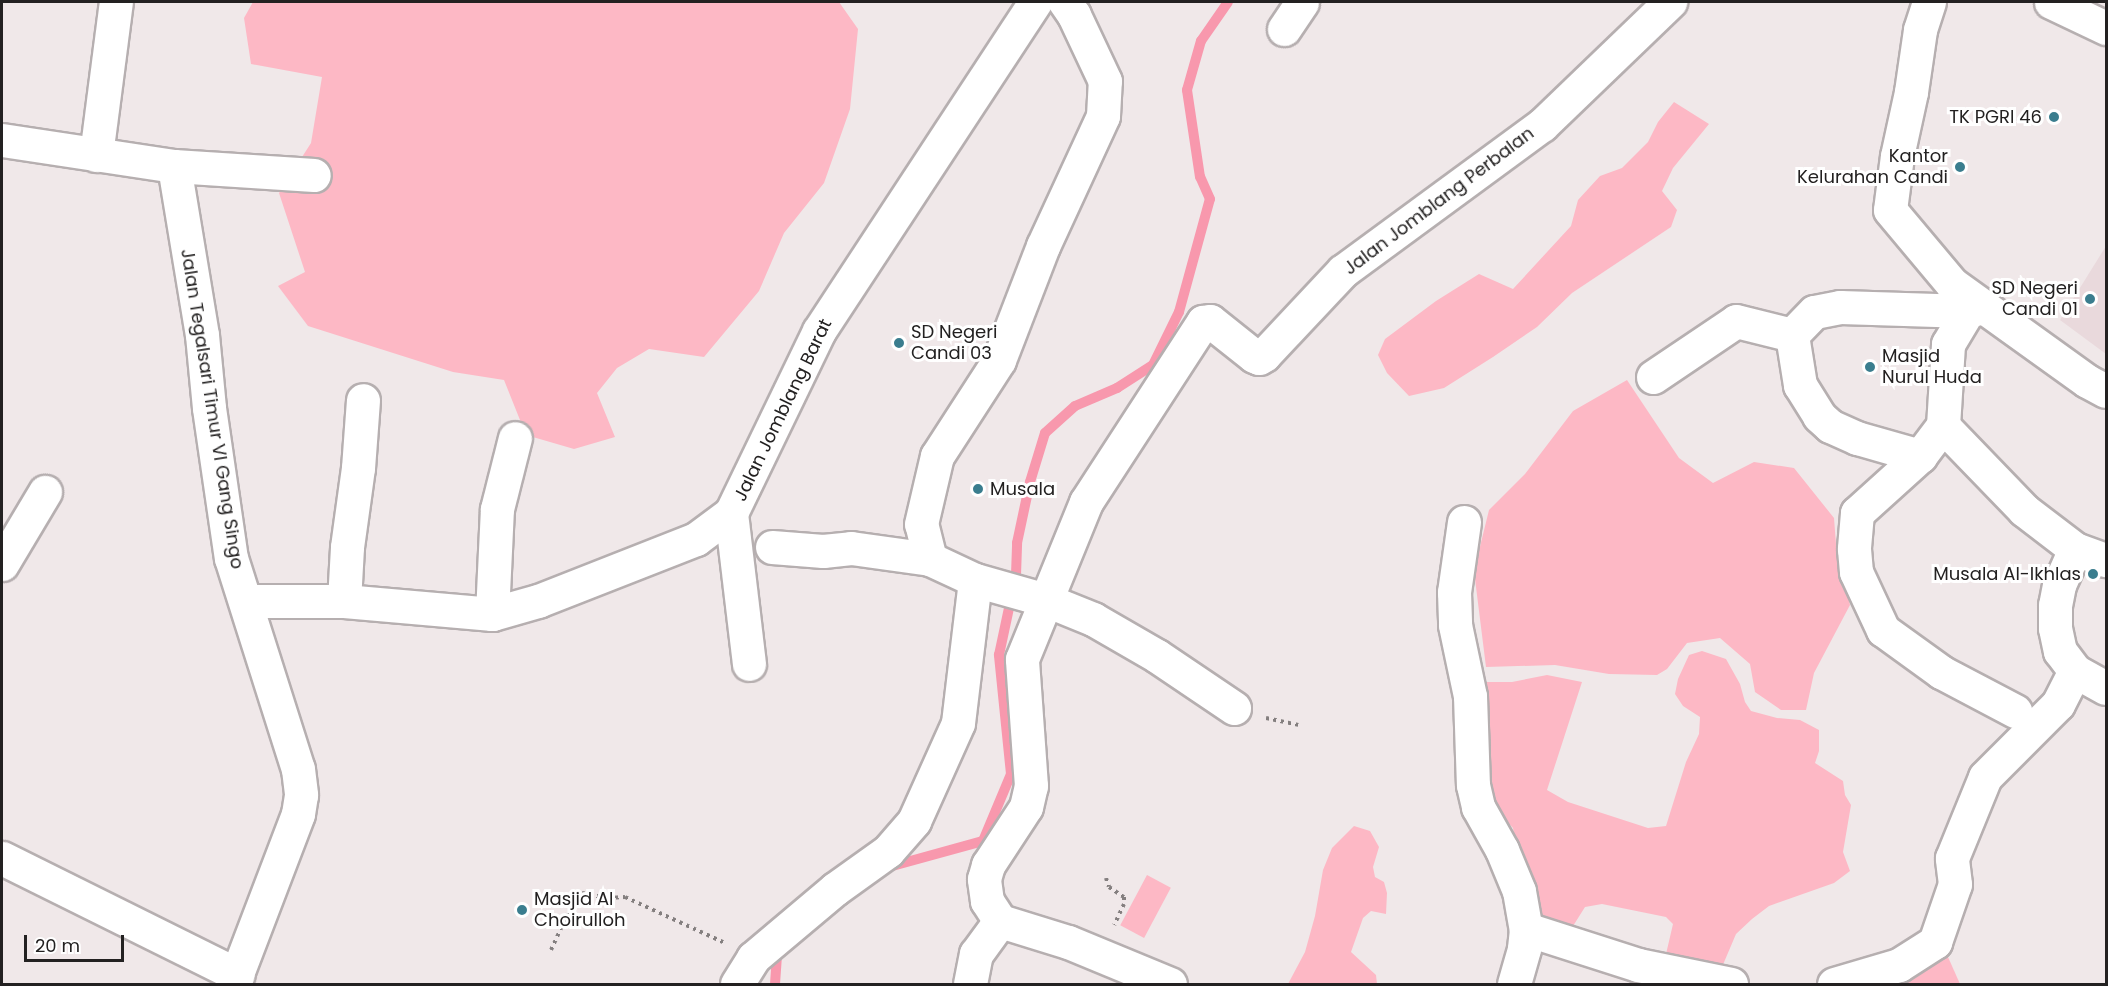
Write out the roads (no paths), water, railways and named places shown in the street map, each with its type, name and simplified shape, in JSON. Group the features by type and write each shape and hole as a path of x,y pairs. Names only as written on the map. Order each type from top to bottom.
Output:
{"street":[{"path":"96,155 116,2"},
{"name":"Jalan Jomblang Barat","path":"246,601 344,601 492,614 538,601 696,539 731,513 819,331 1035,2"},
{"path":"930,559 921,524 937,456 999,360 1043,246 1104,116 1105,81 1074,15 1065,2"},
{"path":"1284,29 1302,2"},
{"name":"Jalan Jomblang Perbalan","path":"745,971 835,889 888,851 914,821 958,723 1011,591 1086,501 1203,322 1210,321 1254,356 1260,358 1343,271 1542,124 1670,2"},
{"path":"1929,2 1920,30 1911,92 1897,156 1890,210 1975,309 2106,391"},
{"path":"2051,2 2106,28"},
{"path":"2,140 174,166 314,175"},
{"name":"Jalan Tegalsari Timur VI Gang Singo","path":"174,166 202,335 209,408 231,558 298,769 301,795 298,814 235,980"},
{"path":"1792,335 1814,312 1840,307 1975,309"},
{"path":"1975,309 1948,344 1943,426 1920,456 1857,513 1854,549 1856,572 1883,630 1941,672 2015,711"},
{"path":"1653,377 1736,321 1792,335"},
{"path":"1792,335 1800,385 1819,417 1830,426 1857,438 1920,456"},
{"path":"344,601 347,547 358,468 363,400"},
{"path":"1943,426 2024,510 2075,549 2106,560"},
{"path":"492,614 497,509 515,438"},
{"path":"2,564 45,492"},
{"path":"731,513 749,664"},
{"path":"1464,522 1454,592 1455,625 1470,696 1473,785 1478,807 1502,850 1519,891 1525,939 1514,984"},
{"path":"772,547 823,551 851,548 930,559 1011,591 1093,619 1157,656 1234,708"},
{"path":"2075,549 2059,585 2055,628 2060,651 2075,671 2106,688"},
{"name":"Jalan Jomblang Perbalan","path":"1000,921 987,901 984,879 988,865 1026,807 1031,786 1022,659 1011,591"},
{"path":"1834,984 1899,965 1935,942 1955,884 1952,858 1984,777 2058,704 2075,671"},
{"path":"2,858 235,980"},
{"path":"970,984 976,954 1000,921 1068,942 1167,983"},
{"path":"1525,939 1731,984"}],"waterway":[{"path":"885,868 983,841 1011,774 999,655 1016,575 1017,543 1030,482 1045,433 1075,406 1117,388 1153,365 1179,312 1210,199 1200,177 1187,90 1201,41 1228,2"},
{"path":"775,984 777,954 783,949"}],"place":[{"name":"TK PGRI 46","path":"2054,117"},
{"name":"Kantor Kelurahan Candi","path":"1960,167"},
{"name":"SD Negeri Candi 01","path":"2090,299"},
{"name":"SD Negeri Candi 03","path":"899,343"},
{"name":"Masjid Nurul Huda","path":"1870,367"},
{"name":"Musala","path":"978,489"},
{"name":"Musala Al-Ikhlas","path":"2093,574"},
{"name":"Masjid Al Choirulloh","path":"522,910"}]}
